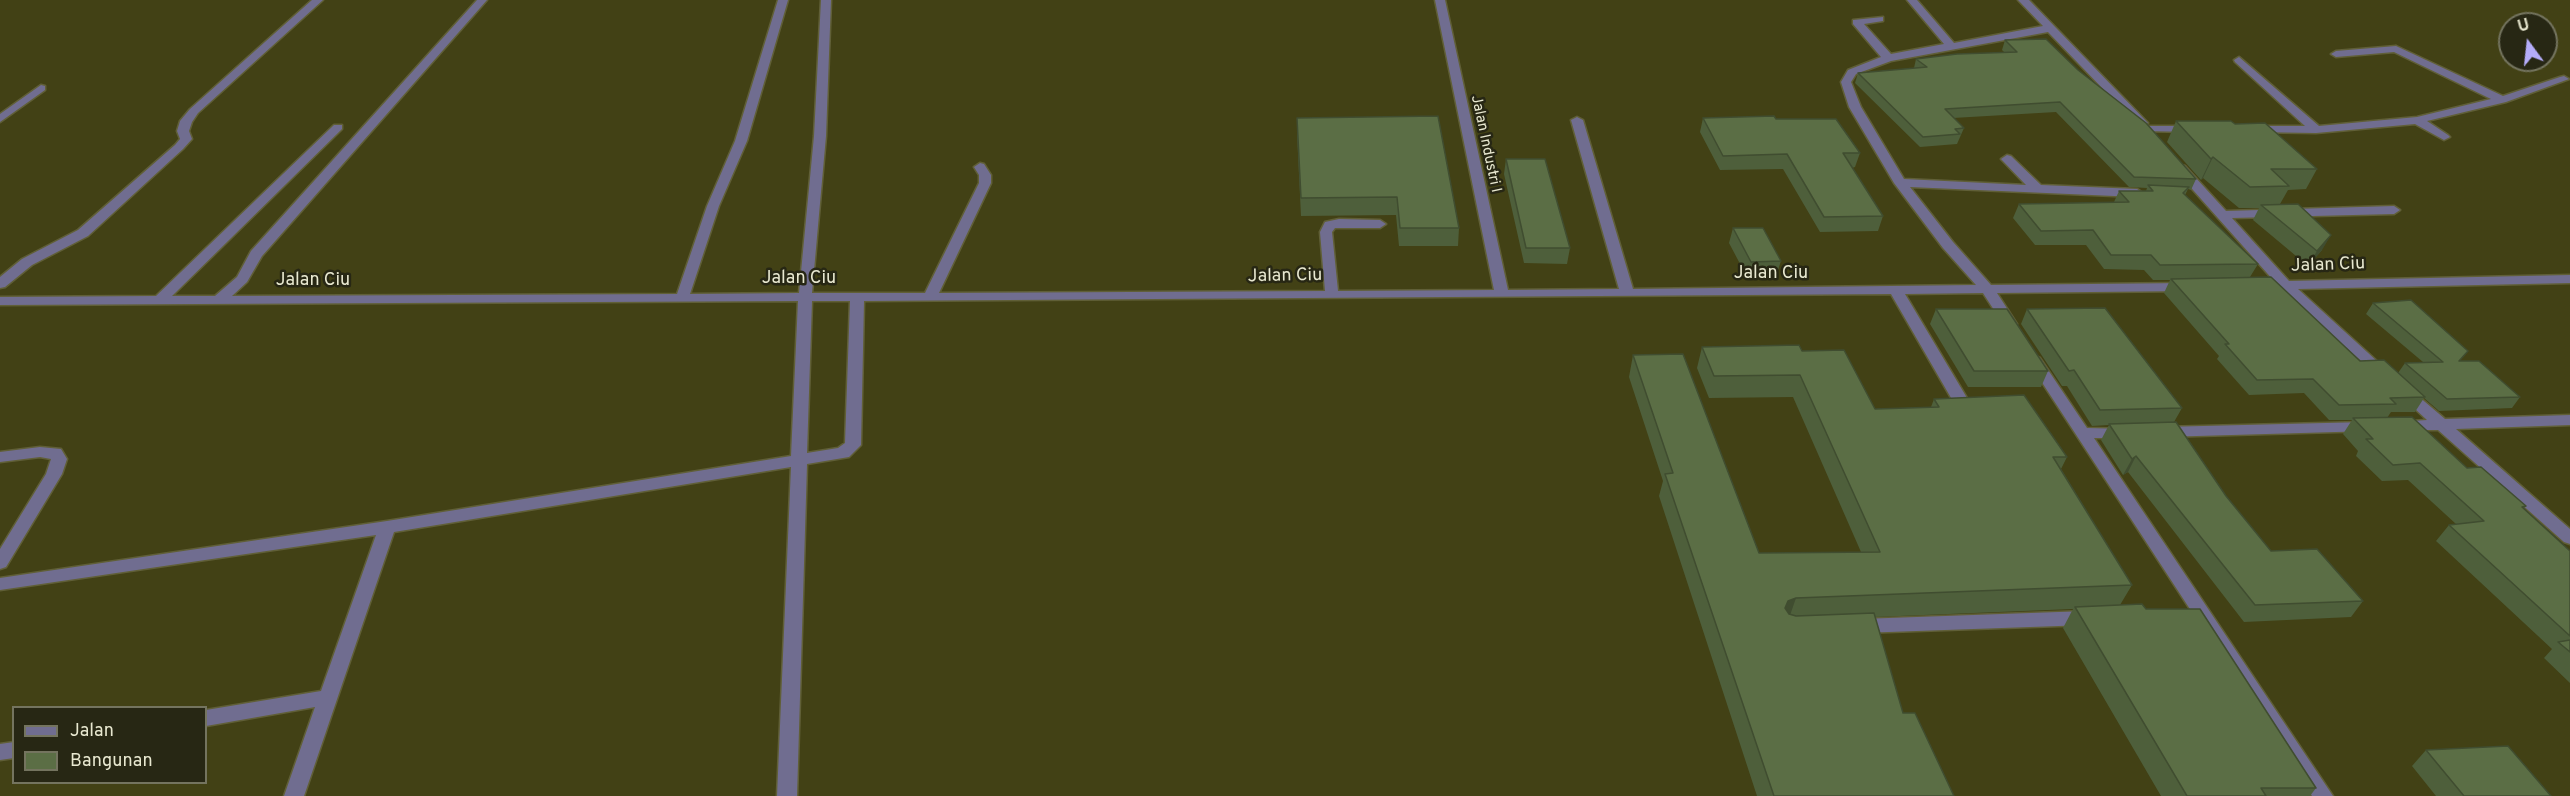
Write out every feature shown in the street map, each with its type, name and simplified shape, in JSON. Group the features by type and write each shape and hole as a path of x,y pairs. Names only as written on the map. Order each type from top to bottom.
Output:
{"street":[{"path":"0,284 27,262 83,232 120,200 186,139 183,131 186,121 194,111 318,0"},
{"path":"219,300 242,279 256,254 482,0"},
{"path":"682,298 713,206 741,141 783,0"},
{"path":"787,796 805,298 820,136 826,0"},
{"name":"Jalan Industri I","path":"1440,0 1502,294"},
{"path":"1912,0 1952,47"},
{"path":"2023,0 2162,146"},
{"path":"1879,19 1857,22 1888,58"},
{"path":"2051,28 1888,58 1852,72 1846,82 1854,107 1900,183 1948,245 1988,290 2324,796"},
{"path":"2336,54 2396,49 2502,100"},
{"path":"2239,60 2316,130"},
{"path":"2237,129 2316,130 2417,120 2502,100 2564,79"},
{"path":"0,119 41,88"},
{"path":"1577,120 1627,293"},
{"path":"2417,120 2444,137"},
{"path":"159,301 338,127"},
{"path":"2147,129 2203,129"},
{"path":"2007,159 2039,190"},
{"path":"2176,162 2198,196 2222,214 2286,286 2570,538"},
{"path":"930,297 985,183 985,175 980,167"},
{"path":"1900,183 2145,194"},
{"path":"2222,214 2394,210"},
{"path":"1332,295 1326,232 1330,225 1339,223 1380,225"},
{"name":"Jalan Ciu","path":"2250,286 2570,279"},
{"name":"Jalan Ciu","path":"0,301 1502,294 2202,287"},
{"path":"1896,291 1964,410 1937,413"},
{"path":"0,584 387,528 843,453 853,445 857,297"},
{"path":"2083,434 2570,420"},
{"path":"0,457 40,452 55,453 59,459 54,474 0,563"},
{"path":"294,796 330,698 387,528"},
{"path":"2180,614 2202,613"},
{"path":"1841,627 2102,617"},
{"path":"207,718 330,698"}],"building":[{"path":"2046,39 2078,70 2146,123 2196,179 2134,177 2060,102 1945,109 1964,128 1955,129 1960,134 1923,137 1858,73 1927,67 1916,59 1957,54 2017,52 2005,40"},
{"path":"1438,116 1459,228 1400,228 1397,197 1301,198 1297,118"},
{"path":"1774,116 1776,119 1836,119 1860,153 1843,153 1883,216 1824,217 1787,154 1723,156 1703,118"},
{"path":"2176,121 2265,123 2317,169 2271,169 2289,186 2250,187 2213,157 2211,159"},
{"path":"1506,159 1545,159 1570,248 1526,248"},
{"path":"2148,185 2189,187 2183,193 2258,264 2160,265 2151,255 2111,255 2093,230 2041,231 2019,204 2129,202 2119,191 2153,191"},
{"path":"2298,204 2331,235 2317,251 2261,205"},
{"path":"1733,228 1763,228 1781,261 1751,262"},
{"path":"2271,277 2360,361 2384,360 2425,397 2390,398 2396,404 2339,405 2313,379 2257,380 2225,344 2229,344 2171,279"},
{"path":"2411,300 2468,351 2459,361 2479,361 2520,397 2447,399 2405,363 2443,362 2373,303"},
{"path":"2105,308 2182,408 2100,410 2074,370 2069,371 2027,309"},
{"path":"1936,309 2007,309 2048,371 1974,371"},
{"path":"1799,345 1802,351 1844,350 1875,409 1939,407 1934,399 2024,395 2067,457 2053,457 2132,585 1796,598 1788,601 1785,608 1789,614 1796,616 1874,613 1903,713 1915,713 1954,796 1774,796 1665,474 1673,473 1633,355 1683,354 1759,553 1880,552 1800,375 1714,376 1702,347"},
{"path":"2412,417 2467,468 2481,467 2526,506 2522,507 2570,551 2570,636 2449,525 2484,521 2420,463 2393,465 2366,439 2373,439 2353,418"},
{"path":"2176,422 2226,496 2271,551 2317,549 2363,601 2255,605 2136,456 2132,459 2109,424"},
{"path":"2142,604 2146,609 2200,609 2316,788 2261,788 2266,796 2187,796 2075,607"},
{"path":"2570,640 2570,652 2558,642"},
{"path":"2508,746 2551,796 2464,796 2426,750"}]}
